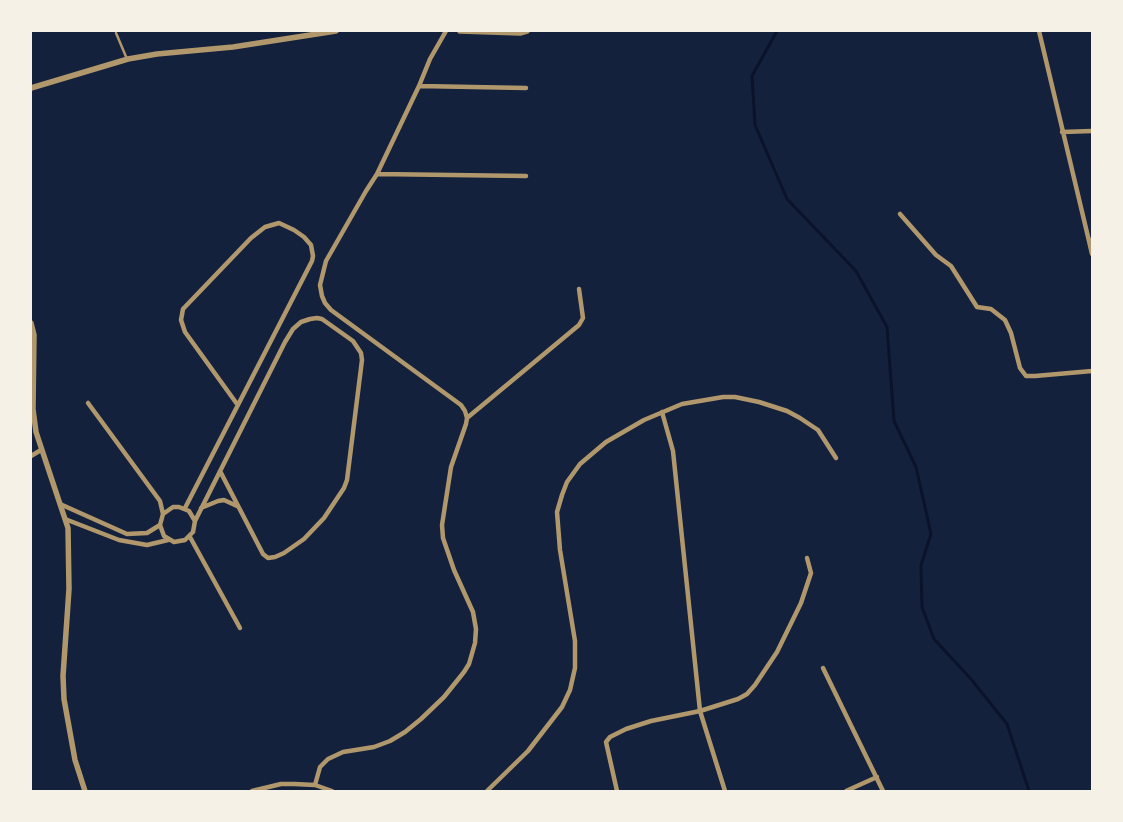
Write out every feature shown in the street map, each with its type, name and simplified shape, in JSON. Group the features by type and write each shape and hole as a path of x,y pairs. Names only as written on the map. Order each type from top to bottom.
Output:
{"street":[{"path":"31,88 128,59 157,54 233,47 336,31"},
{"path":"446,31 430,59 377,174 326,261 320,285 325,303 331,310 461,405 467,418"},
{"path":"460,31 520,33 527,31"},
{"path":"1039,31 1092,254"},
{"path":"419,86 526,88"},
{"path":"1062,132 1092,132"},
{"path":"377,174 526,176"},
{"path":"900,214 936,255 944,259 951,266 977,306 991,309 1005,320 1011,333 1020,368 1026,376 1092,372"},
{"path":"185,508 312,261 311,245 308,241 294,230 279,223 265,227 252,238 183,309 181,320 185,332 238,404"},
{"path":"316,785 320,767 328,759 343,752 374,747 406,732 444,696 469,664 475,643 476,628 473,612 442,538 442,524 451,467 467,418 579,325 582,318 579,289"},
{"path":"65,520 118,540 148,545 168,540 180,542 190,537 201,508 285,342 293,329 301,322 317,318 322,319 353,340 361,353 362,360 347,480 340,496 324,518 304,539 275,557 268,558 263,554 220,471"},
{"path":"31,323 35,350 33,409 36,432 68,533 69,589 63,676 64,699 75,760 85,791"},
{"path":"487,791 528,752 562,707 570,690 575,668 575,641 557,521 558,505 567,482 580,464 606,442 630,427 682,404 714,397 748,399 787,411 818,430 836,458"},
{"path":"88,403 160,501 163,514 160,525 161,531 168,540"},
{"path":"662,412 673,451 700,711 725,791"},
{"path":"31,456 41,450"},
{"path":"201,508 224,500 238,507"},
{"path":"60,504 127,534 147,533 160,525"},
{"path":"163,514 173,507 185,508 195,521"},
{"path":"190,537 240,628"},
{"path":"616,791 606,742 610,737 626,729 651,721 700,711 738,699 747,694 755,685 777,652 801,603 811,573 807,558"},
{"path":"823,668 884,791"},
{"path":"846,791 877,777"},
{"path":"252,791 281,784 316,785 332,791"}],"lane":[{"path":"115,32 128,59"}],"waterway":[{"path":"777,31 752,76 755,125 787,199 856,271 887,327 894,421 916,467 931,534 921,565 922,607 934,639 971,679 1007,724 1029,791"}]}
